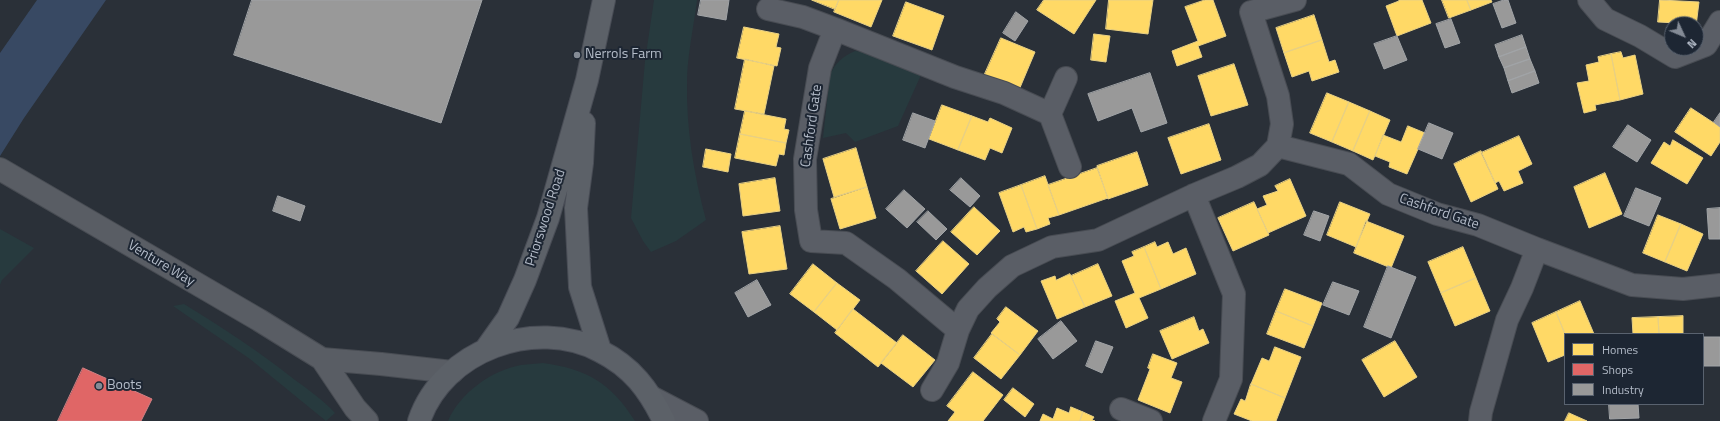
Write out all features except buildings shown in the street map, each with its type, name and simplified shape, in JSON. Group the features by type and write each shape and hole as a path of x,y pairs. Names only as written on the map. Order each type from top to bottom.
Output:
{"main road":[{"name":"Priorswood Road","path":"486,349 508,318 526,280 548,218 587,80 604,0"},
{"name":"Priorswood Road","path":"587,80 582,163 576,208 577,248 580,287 600,350"},
{"path":"419,421 435,392 452,372 468,359 486,349 514,340 543,337 572,340 600,350 620,363 638,379 653,398 664,421"}],"street":[{"path":"932,390 948,363 958,330 968,309 987,288 1012,266 1052,247 1098,240 1194,195 1237,177 1260,165 1278,146 1282,124 1278,96 1248,6 1295,0"},
{"path":"1589,0 1605,19 1640,36 1675,57 1706,45 1720,22"},
{"path":"768,10 802,18 835,29 955,77 1004,93 1050,114"},
{"name":"Cashford Gate","path":"835,29 820,68 806,159 806,210 811,241 846,243 897,279 958,330"},
{"path":"1066,78 1050,114 1070,167"},
{"name":"Cashford Gate","path":"1278,146 1349,164 1388,194 1437,214 1478,225 1632,285 1683,289 1720,285"},
{"name":"Venture Way","path":"6,173 259,320 322,359 355,408 367,421"},
{"path":"1194,195 1234,294 1231,379 1214,421"},
{"path":"1480,421 1481,412 1507,320 1522,288 1537,249"},
{"name":"Venture Way","path":"322,359 452,372"},
{"path":"653,398 697,421"},
{"path":"1121,409 1151,421"}],"green space":[{"path":"654,0 697,0 688,62 687,99 689,134 698,186 706,220 676,241 651,252 643,241 631,218 645,61"},
{"path":"855,51 865,52 921,75 898,126 855,142 846,133 823,138 830,75 840,60"},
{"path":"0,229 34,248 2,280 0,285"},
{"path":"184,304 227,331 268,360 316,395 335,413 326,421 250,359 173,306"},
{"path":"543,363 573,369 596,380 617,397 635,421 448,421 460,401 478,384 499,372 510,368 521,365"}],"water":[{"path":"37,0 106,0 24,118 0,156 0,53"}],"place":[{"name":"Nerrols Farm","path":"577,55"},
{"name":"Boots","path":"99,386"}]}
